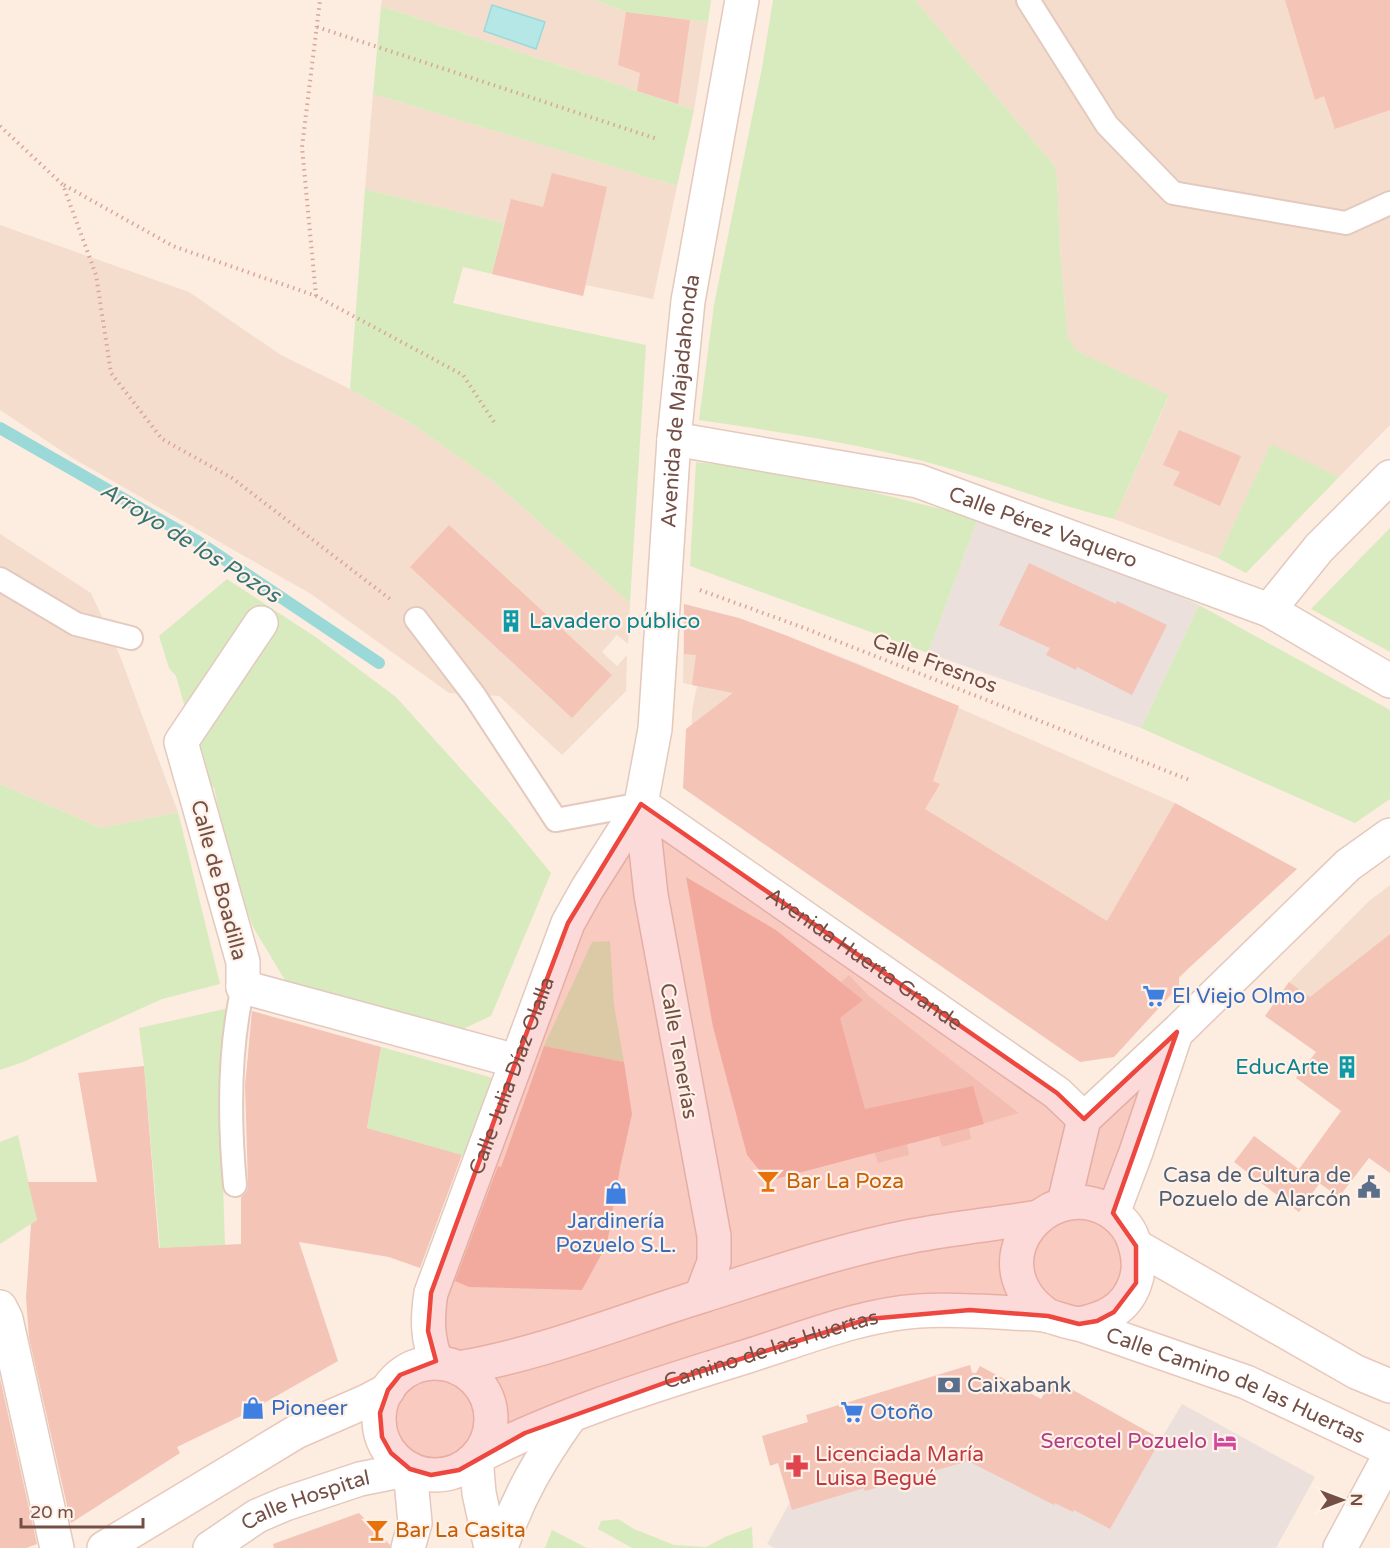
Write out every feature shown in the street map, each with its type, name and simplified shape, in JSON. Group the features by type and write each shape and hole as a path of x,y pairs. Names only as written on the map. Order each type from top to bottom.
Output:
{"street":[{"name":"Avenida de Majadahonda","path":"641,804 655,729 674,439 688,301 741,0"},
{"name":"Calle Pérez Vaquero","path":"674,439 918,481 1269,610 1390,681"},
{"path":"1269,610 1319,548 1390,477"},
{"name":"Calle de Boadilla","path":"261,623 181,742 243,962 243,987 516,1061"},
{"name":"Calle Julia Díaz Olalla","path":"448,1365 430,1348 428,1314 431,1293 568,923 641,804"},
{"name":"Avenida Huerta Grande","path":"641,804 1057,1093 1084,1119"},
{"name":"Calle Tenerías","path":"641,804 651,895 714,1236 714,1262 701,1296"},
{"path":"448,1365 474,1378 482,1389 489,1403 490,1429 486,1442 476,1458 459,1470 440,1475 424,1474 410,1469 391,1453 382,1437 380,1413 388,1390 394,1381 418,1366 497,1361 548,1347 821,1259 911,1236 1051,1210 1081,1202 1098,1205 1113,1213 1128,1227 1136,1246 1139,1264 1136,1283 1128,1299 1114,1312 1097,1321 1064,1320 1034,1304 1023,1288 1018,1270 1019,1250 1025,1232 1051,1210 1084,1119 1348,865 1390,835"},
{"path":"1113,1213 1177,1032"},
{"path":"1136,1246 1356,1372 1390,1386"},
{"path":"0,1307 6,1319 57,1548"},
{"name":"Camino de las Huertas","path":"476,1458 525,1433 667,1382 868,1319 916,1311 948,1311 1064,1320"},
{"name":"Calle Camino de las Huertas","path":"1064,1320 1246,1382 1390,1450"},
{"path":"104,1548 296,1432 388,1390"},
{"path":"501,1548 524,1491 542,1457 570,1417"},
{"path":"1340,1548 1390,1455"},
{"path":"476,1458 479,1493 491,1548"},
{"path":"408,1548 415,1523 410,1469"},
{"name":"Calle Hospital","path":"210,1548 257,1516 285,1504 360,1479 410,1469"}],"lane":[{"path":"1028,0 1107,125 1173,193 1346,223 1390,203"},
{"path":"0,579 76,624 131,638"},
{"path":"416,619 474,695 556,820 641,804"},
{"path":"235,1185 231,1128 232,1085 235,1020 243,987"}],"path":[{"path":"316,296 302,147 320,0"},
{"path":"317,27 657,139"},
{"path":"0,126 63,185 173,246 316,296 463,375 494,422"},
{"path":"63,185 96,275 111,373 162,439 232,478 416,619"},
{"name":"Calle Fresnos","path":"666,577 799,626 1192,781"}],"highlighted area":[{"path":"641,804 1057,1093 1084,1119 1177,1032 1113,1213 1136,1246 1136,1283 1114,1312 1097,1321 1079,1324 1048,1316 970,1310 868,1319 667,1382 525,1433 459,1470 431,1475 410,1469 391,1453 382,1437 380,1413 388,1390 400,1375 436,1361 428,1331 431,1293 516,1061 568,923"}],"shaded area":[{"path":"382,0 595,0 626,12 708,22 694,110 381,6"},
{"path":"915,0 1390,0 1390,425 1339,477 1271,445 1218,558 1114,519 1169,396 1077,351 1070,343 1060,249 1057,175 1054,165"},
{"path":"373,94 677,186 653,299 586,285 583,296 492,274 504,223 365,189"},
{"path":"0,225 189,292 281,355 350,389 412,424 494,482 630,603 628,644 617,635 602,652 617,666 627,655 626,691 562,755 499,696 449,693 311,594 74,459 0,410"},
{"path":"978,518 1122,571 1199,605 1141,728 928,653"},
{"path":"0,534 91,593 120,656 178,812 101,828 0,784"},
{"path":"684,604 766,628 859,664 1175,803 1167,819 1188,969 1110,1051 690,785 692,711 697,686 683,683"},
{"path":"1390,885 1390,1055 1289,982 1368,902"},
{"path":"849,975 869,996 1019,1113 969,1128 971,1139 942,1147 939,1136 907,1144 909,1155 878,1163 822,999"},
{"path":"974,1372 1037,1406 1053,1379 1161,1439 1182,1404 1315,1477 1276,1548 774,1548 767,1544 790,1502 772,1433"}],"green space":[{"path":"595,0 711,0 708,22 626,12"},
{"path":"773,0 915,0 1054,165 1057,175 1060,249 1068,338 1077,351 1169,395 1114,519 895,454 811,437 699,420 714,305 762,68"},
{"path":"381,6 694,110 677,186 373,94"},
{"path":"365,189 504,223 492,274 463,267 453,303 646,345 630,603 494,482 412,424 350,389"},
{"path":"1271,444 1339,477 1246,573 1218,558"},
{"path":"696,462 799,474 978,518 928,653 690,566"},
{"path":"1390,528 1390,652 1311,609"},
{"path":"227,579 317,638 396,697 509,822 551,873 491,1016 463,1029 285,980 253,927 228,858 214,787 208,788 176,676 169,668 159,636"},
{"path":"1199,605 1390,710 1390,799 1355,823 1141,728"},
{"path":"0,784 101,828 178,812 220,984 162,999 23,1062 0,1070"},
{"path":"610,941 614,1005 624,1062 544,1046 592,942"},
{"path":"229,1008 220,1094 225,1245 160,1248 139,1028"},
{"path":"381,1047 493,1078 468,1157 367,1128"},
{"path":"18,1135 37,1220 0,1244 0,1142"},
{"path":"618,1519 634,1529 674,1545 706,1547 752,1527 753,1548 632,1548 598,1529 601,1521"},
{"path":"552,1530 587,1548 545,1548"}],"water":[{"path":"492,5 545,22 536,49 484,31"}],"building":[{"path":"1285,0 1390,0 1390,110 1335,129 1324,96 1315,100"},
{"path":"626,12 690,20 678,104 637,91 640,73 618,65"},
{"path":"552,173 607,187 583,296 492,274 511,199 543,207"},
{"path":"1179,430 1241,456 1220,506 1173,485 1180,472 1163,465"},
{"name":"Lavadero público","path":"449,525 612,675 572,718 410,567"},
{"path":"1029,563 1167,625 1132,695 1077,667 1076,670 1046,655 1050,648 999,625"},
{"path":"684,604 739,618 785,635 959,706 933,781 940,784 925,809 1107,921 1175,803 1297,869 1179,977 1179,986 1114,1057 1080,1062 683,788 686,729 733,693 692,685 696,655 684,654"},
{"path":"686,877 776,930 863,1000 840,1018 865,1109 973,1086 984,1124 768,1181 747,1155 713,1027"},
{"path":"1390,934 1390,1173 1369,1158 1339,1197 1299,1169 1341,1111 1296,1078 1316,1052 1265,1016 1289,982 1310,997"},
{"path":"252,1011 381,1047 367,1128 462,1155 420,1268 389,1257 299,1242 338,1361 241,1416 177,1447 180,1453 71,1523 29,1338 26,1297 31,1224 37,1220 28,1182 97,1182 78,1073 144,1066 159,1248 241,1244 241,1197 247,1191 248,1184 245,1086"},
{"path":"544,1046 624,1062 632,1114 607,1244 582,1290 469,1287 455,1281 498,1166 501,1167"},
{"path":"1254,1136 1319,1184 1299,1212 1234,1162"},
{"path":"970,1365 972,1373 976,1373 980,1366 1041,1399 1053,1379 1161,1439 1110,1529 1074,1510 1073,1512 1055,1503 1054,1505 968,1461 865,1491 864,1488 792,1510 778,1463 770,1466 762,1436 808,1422 806,1415"},
{"path":"0,1378 37,1544 26,1548 0,1548"},
{"path":"359,1513 390,1545 390,1548 274,1548 273,1544"}],"waterway":[{"name":"Arroyo de los Pozos","path":"0,428 197,541 379,663"}],"place":[{"name":"Lavadero público","path":"511,621"},
{"name":"El Viejo Olmo","path":"1154,996"},
{"name":"EducArte","path":"1347,1067"},
{"name":"Bar La Poza","path":"768,1181"},
{"name":"Casa de Cultura de Pozuelo de Alarcón","path":"1369,1187"},
{"name":"Jardinería Pozuelo S.L.","path":"616,1193"},
{"name":"Caixabank","path":"949,1385"},
{"name":"Pioneer","path":"253,1408"},
{"name":"Otoño","path":"852,1412"},
{"name":"Sercotel Pozuelo","path":"1225,1441"},
{"name":"Licenciada María Luisa Begué","path":"797,1466"},
{"name":"Bar La Casita","path":"377,1530"}]}
